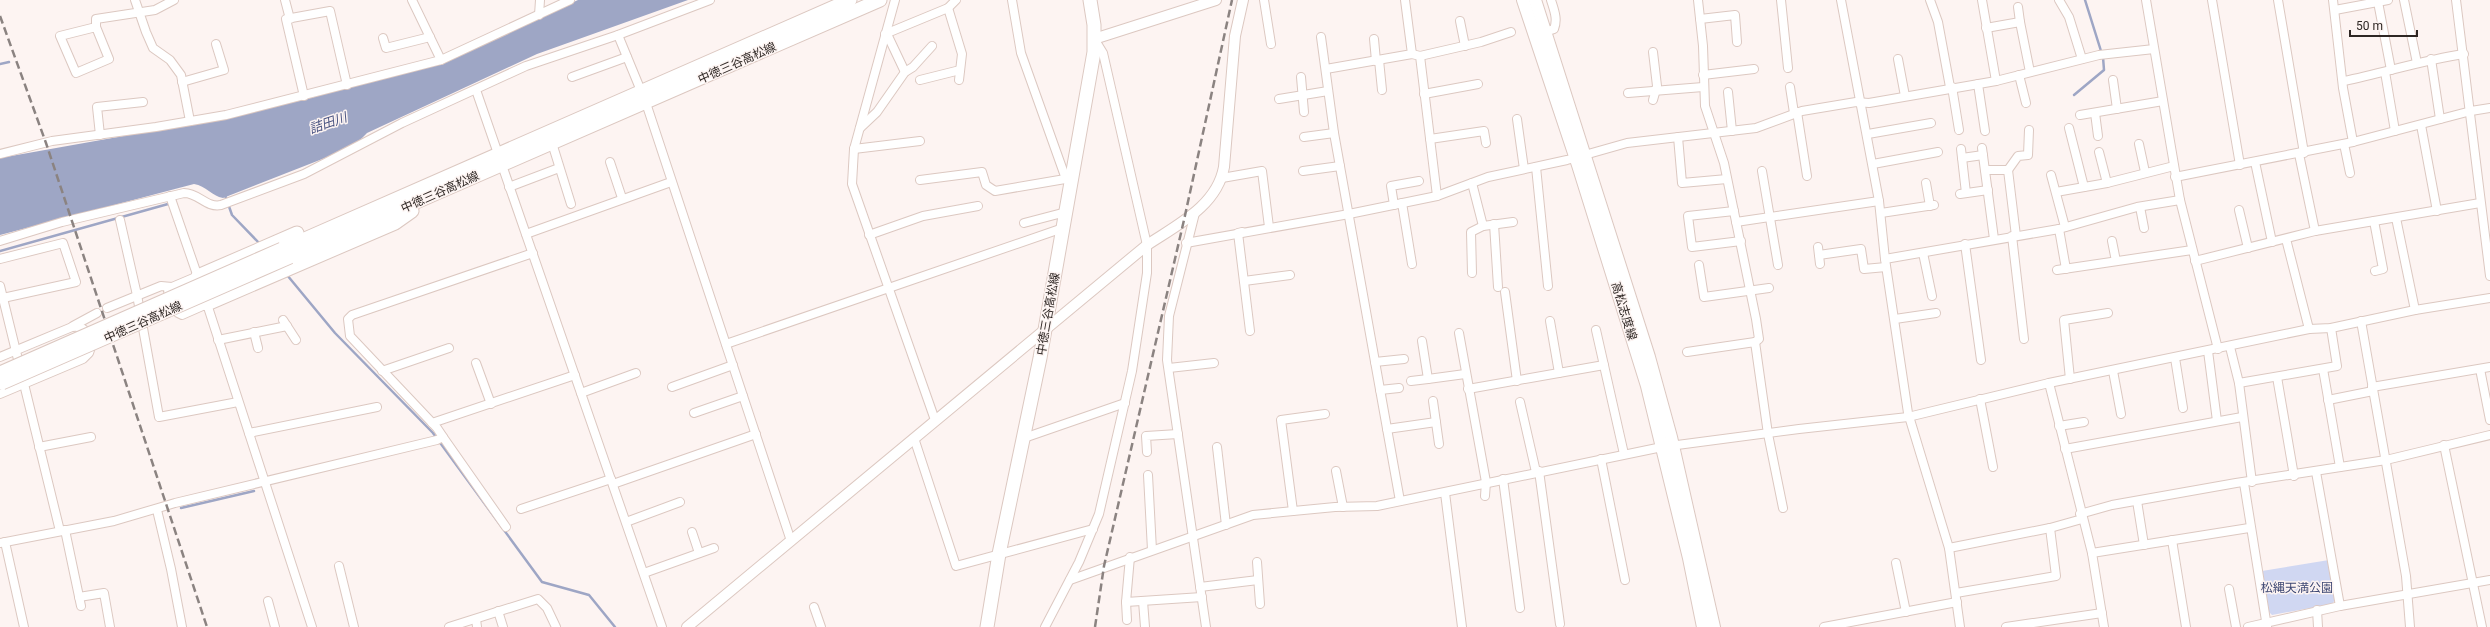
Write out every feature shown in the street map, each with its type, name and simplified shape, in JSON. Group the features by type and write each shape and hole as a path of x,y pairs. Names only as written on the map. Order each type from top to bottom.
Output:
{"main road":[{"name":"中徳三谷高松線","path":"1,384 286,253 425,186 500,159 552,143 643,98 850,0"},
{"name":"中徳三谷高松線","path":"286,253 438,194 500,159 880,0"},
{"name":"中徳三谷高松線","path":"987,627 999,554 1024,438 1066,212 1069,178 1094,39 1090,0"},
{"name":"高松志度線","path":"1523,0 1580,155 1642,335 1667,447 1703,627"},
{"name":"高松志度線","path":"1535,0 1580,155"},
{"path":"198,276 401,189 425,186"},
{"path":"207,304 395,223 438,194"},
{"name":"高松志度線","path":"1667,447 1714,627"}],"street":[{"path":"135,0 153,48 170,60 181,75 190,122"},
{"path":"96,27 60,36 76,73 109,59 96,27 96,20 156,10 174,0"},
{"path":"285,0 290,19"},
{"path":"412,0 441,60"},
{"path":"539,15 540,0"},
{"path":"0,154 52,141 190,122 304,96 441,60 570,0"},
{"path":"0,241 62,222 170,196 191,193 210,205 221,205 304,174 397,125 543,60 618,35 710,0"},
{"path":"895,0 854,149 852,184 935,420"},
{"path":"886,34 948,8 956,0"},
{"path":"920,180 982,172 986,185 996,190 1069,178 1021,53 1012,0"},
{"path":"1044,627 1070,580 1099,514 1132,371 1144,295 1147,245 1103,53 1094,39 1216,0"},
{"path":"686,627 1147,245 1194,213 1212,196 1222,178 1235,36 1243,0"},
{"path":"1264,0 1271,44"},
{"path":"1405,0 1424,94 1437,196"},
{"path":"1545,32 1554,29 1556,25 1556,17 1551,0"},
{"path":"1698,0 1705,106 1715,133 1741,241 1749,290 1756,319 1758,339 1755,342 1768,434 1783,508"},
{"path":"1781,0 1788,68"},
{"path":"1841,0 1868,134 1881,213 1886,263 1908,417 1949,548 1960,627"},
{"path":"1930,0 1938,22 1959,130"},
{"path":"1982,0 1996,81"},
{"path":"2059,0 2069,17 2082,59"},
{"path":"2146,0 2175,177 2194,261 2218,349"},
{"path":"2212,0 2240,165"},
{"path":"2278,0 2315,232"},
{"path":"2333,0 2353,142"},
{"path":"2335,10 2388,0"},
{"path":"2404,0 2417,63"},
{"path":"2456,0 2464,54 2480,204 2490,276"},
{"path":"2378,2 2395,131"},
{"path":"2018,7 2030,72"},
{"path":"948,8 962,54 959,80"},
{"path":"304,96 286,19 330,11 347,85"},
{"path":"1700,19 1735,15 1737,42"},
{"path":"1460,21 1464,46"},
{"path":"1986,28 2020,22"},
{"path":"1326,69 1464,46 1511,32"},
{"path":"886,34 905,72"},
{"path":"618,35 643,98 791,541"},
{"path":"383,38 386,51 430,37"},
{"path":"1321,37 1334,133 1400,501"},
{"path":"1374,39 1382,90"},
{"path":"182,82 224,70 216,44"},
{"path":"860,129 876,112 905,72 913,67 932,46"},
{"path":"1238,233 1349,214 1437,196 1472,183 1627,143 1756,128 1795,113 1826,106 1862,103 1951,87 1996,81 2082,59 2154,49"},
{"path":"1653,52 1657,86 1654,95"},
{"path":"2344,81 2431,59 2464,54"},
{"path":"572,77 626,57"},
{"path":"1898,59 1905,96"},
{"path":"2431,59 2440,119"},
{"path":"1703,75 1754,69"},
{"path":"920,80 960,70"},
{"path":"2019,75 2026,103"},
{"path":"1301,77 1304,112"},
{"path":"2113,80 2117,109"},
{"path":"1424,94 1478,84"},
{"path":"1978,84 1985,131"},
{"path":"1790,87 1807,176"},
{"path":"1628,93 1654,95 1703,88"},
{"path":"476,90 662,627"},
{"path":"1279,98 1328,92"},
{"path":"1728,92 1732,131"},
{"path":"2080,115 2163,101"},
{"path":"100,135 97,106 143,102"},
{"path":"2175,177 2344,144 2471,111 2490,108"},
{"path":"2095,112 2098,136"},
{"path":"1518,119 1524,169"},
{"path":"1868,134 1931,123"},
{"path":"2421,125 2437,211"},
{"path":"2069,128 2084,187"},
{"path":"2024,339 2008,170 2018,156 2028,155 2030,130"},
{"path":"1430,139 1484,131 1486,143"},
{"path":"1304,137 1334,133"},
{"path":"1678,137 1682,183 1727,179"},
{"path":"854,149 920,141"},
{"path":"552,143 571,204"},
{"path":"2139,144 2146,172"},
{"path":"2344,144 2350,173"},
{"path":"1961,149 1963,194 1988,190"},
{"path":"1873,164 1938,152"},
{"path":"1962,158 1982,152 1994,239"},
{"path":"2099,152 2107,183"},
{"path":"610,162 622,198"},
{"path":"2255,162 2272,242"},
{"path":"1303,171 1340,166"},
{"path":"2056,192 2107,183 2174,166"},
{"path":"1536,167 1548,286"},
{"path":"510,187 559,168"},
{"path":"1985,170 2008,170"},
{"path":"1222,178 1262,171 1269,227"},
{"path":"1762,171 1778,266"},
{"path":"2051,175 2056,192 2062,228 2066,268"},
{"path":"526,234 602,208 622,198 671,182"},
{"path":"1412,264 1398,204 1391,186 1420,182"},
{"path":"1472,183 1483,226"},
{"path":"1881,213 1932,206 1926,183"},
{"path":"170,196 198,276 312,627"},
{"path":"1820,264 1819,251 1861,249 1864,270 1923,253 1965,244 2062,228 2140,207 2180,200"},
{"path":"1736,222 1879,201"},
{"path":"2194,261 2315,232 2480,204"},
{"path":"869,235 923,216 978,206"},
{"path":"2140,207 2144,228"},
{"path":"2239,210 2248,248"},
{"path":"1734,211 1688,216 1692,247 1741,241"},
{"path":"1024,223 1066,212"},
{"path":"1194,213 1168,322 1169,368 1206,627"},
{"path":"2396,218 2415,310"},
{"path":"120,220 137,295 159,417 238,402"},
{"path":"2374,221 2383,269 2375,271"},
{"path":"1472,273 1471,232 1483,226 1513,222"},
{"path":"1186,243 1296,223"},
{"path":"1494,224 1502,290 1517,381"},
{"path":"726,344 1063,228"},
{"path":"1238,233 1250,331"},
{"path":"2286,239 2310,329"},
{"path":"2112,241 2116,261"},
{"path":"0,258 63,243 76,282 1,292 39,447 81,606"},
{"path":"1965,244 1981,360"},
{"path":"2057,270 2192,250"},
{"path":"506,527 432,423 350,336 348,318 352,315 532,252"},
{"path":"1923,253 1932,296"},
{"path":"1699,265 1704,297 1769,288"},
{"path":"1244,281 1290,275"},
{"path":"198,276 172,287 168,291 178,313 182,315 207,304"},
{"path":"107,308 161,286 172,287"},
{"path":"1070,580 1130,557 1253,515 1343,507 1377,506 1445,493 1486,482 1624,454 1667,447 1908,417 2049,383 2230,347 2310,329 2331,328 2415,310 2490,298"},
{"path":"0,357 72,326 97,313"},
{"path":"1895,319 1936,313"},
{"path":"2070,379 2064,320 2108,313"},
{"path":"1550,321 1559,373"},
{"path":"2361,321 2409,594 2410,627"},
{"path":"218,340 285,323 296,340"},
{"path":"1,384 24,384 83,359 89,353 92,344 85,329 80,326 72,326"},
{"path":"2238,383 2337,366 2331,328"},
{"path":"1596,330 1624,454"},
{"path":"254,332 258,348"},
{"path":"1459,333 1465,374 1486,482 1485,496"},
{"path":"1422,341 1428,379"},
{"path":"1687,352 1755,342"},
{"path":"2230,347 2238,383 2242,417 2248,482 2249,528 2267,625"},
{"path":"382,371 449,348"},
{"path":"2208,351 2217,421"},
{"path":"2175,358 2183,408"},
{"path":"1375,362 1404,359"},
{"path":"1169,368 1214,362"},
{"path":"476,363 491,404"},
{"path":"672,387 733,365"},
{"path":"1468,390 1604,365"},
{"path":"2328,400 2373,389 2490,366"},
{"path":"2480,368 2490,420"},
{"path":"2323,369 2340,467"},
{"path":"2113,371 2121,414"},
{"path":"581,393 636,373"},
{"path":"1411,381 1465,374"},
{"path":"432,423 575,375"},
{"path":"2277,377 2294,476"},
{"path":"2049,383 2081,517 2092,554 2104,627"},
{"path":"1380,390 1399,388"},
{"path":"694,413 743,396"},
{"path":"1980,399 1993,467"},
{"path":"1433,401 1439,444"},
{"path":"1520,402 1537,472 1560,624"},
{"path":"1024,438 1125,403"},
{"path":"249,433 377,407"},
{"path":"1293,511 1281,420 1325,414"},
{"path":"2065,449 2242,417"},
{"path":"1387,429 1436,422"},
{"path":"2059,426 2084,422"},
{"path":"521,509 612,482 756,434"},
{"path":"1147,452 1146,436 1178,434"},
{"path":"1949,548 2050,528 2081,517 2137,501 2386,460 2444,444 2490,435"},
{"path":"39,447 91,437"},
{"path":"24,627 2,542 62,530 114,522 157,510 175,503 437,440 443,437"},
{"path":"914,438 956,566 1093,529"},
{"path":"2444,444 2482,627"},
{"path":"1217,447 1226,524"},
{"path":"1601,459 1625,580"},
{"path":"1336,471 1343,507"},
{"path":"2316,472 2340,606"},
{"path":"1148,475 1152,550"},
{"path":"1503,479 1520,608"},
{"path":"1445,493 1462,627"},
{"path":"2137,501 2144,545"},
{"path":"626,522 680,502"},
{"path":"157,510 172,569 182,627"},
{"path":"1956,593 2056,576 2050,528"},
{"path":"2092,554 2249,528"},
{"path":"692,532 699,553"},
{"path":"2172,540 2186,627"},
{"path":"644,573 714,548"},
{"path":"1127,620 1126,602 1130,557"},
{"path":"1257,562 1260,604"},
{"path":"1896,563 1906,612"},
{"path":"339,566 354,627"},
{"path":"1200,587 1258,580"},
{"path":"2248,627 2267,625 2317,610 2490,580"},
{"path":"2229,589 2236,627"},
{"path":"79,597 104,593 110,627"},
{"path":"1126,602 1202,596"},
{"path":"449,627 476,623 498,611 538,598 547,608 556,627"},
{"path":"268,601 275,627"},
{"path":"1142,601 1145,627"},
{"path":"1824,627 1871,623 1906,612 1957,602"},
{"path":"814,607 821,627"},
{"path":"2317,610 2318,627"},
{"path":"498,611 503,627"},
{"path":"2006,627 2102,613"}],"green space":[{"name":"松縄天満公園","path":"2329,560 2335,600 2332,604 2272,615 2269,612 2262,571"}],"water":[{"name":"詰田川","path":"578,0 688,0 537,54 367,133 353,147 223,198 194,184 0,235 0,158 230,117 303,100 448,61"}],"waterway":[{"path":"2085,0 2101,51"},
{"path":"2074,95 2104,70 2103,57"},
{"path":"0,64 9,62"},
{"path":"225,195 232,215 260,244"},
{"path":"0,251 168,204"},
{"path":"287,275 335,333 433,433 542,582 589,595 615,627"},
{"path":"181,508 254,491"}],"railway":[{"path":"1095,627 1104,566 1184,220 1232,0"},
{"path":"0,16 46,143 207,627"}]}
